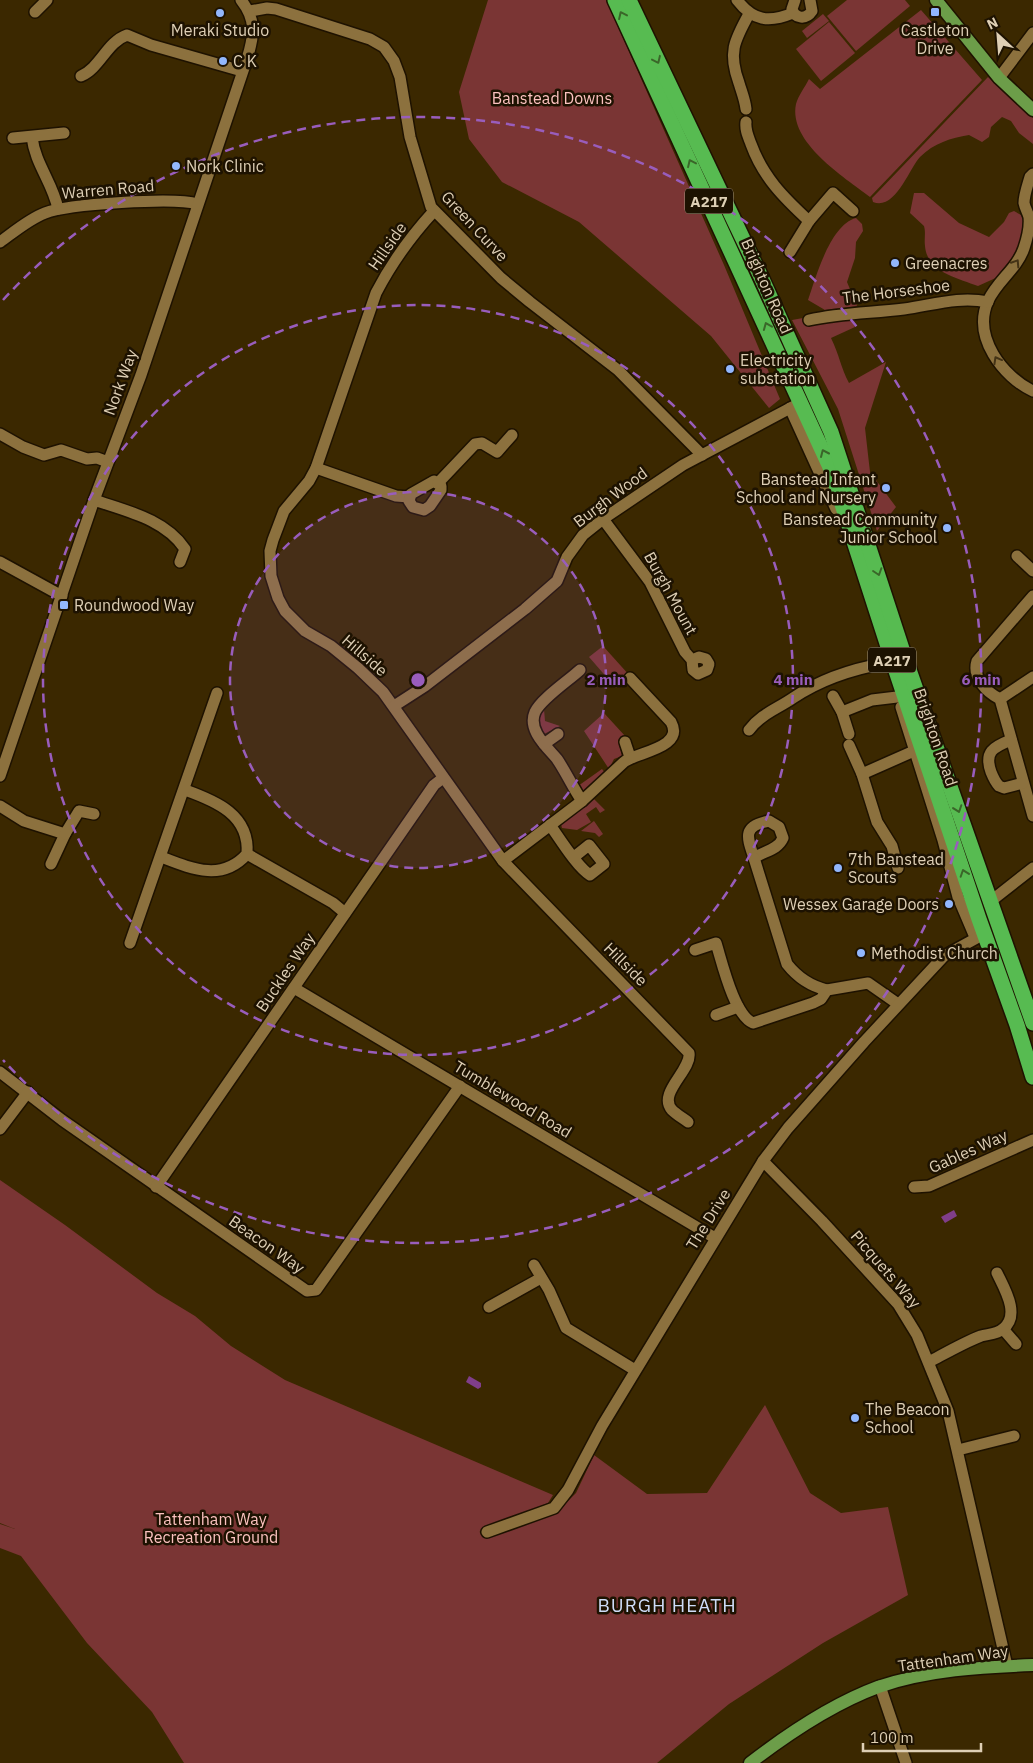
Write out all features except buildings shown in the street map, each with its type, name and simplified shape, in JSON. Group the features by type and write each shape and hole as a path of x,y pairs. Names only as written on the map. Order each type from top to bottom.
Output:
{"highway":[{"name":"Brighton Road","path":"615,0 796,405 830,467 980,935 1017,1024 1033,1077"},
{"name":"Brighton Road","path":"629,0 762,279 831,432 906,661 990,895 1032,1019"},
{"path":"990,895 983,894 982,903 1016,1006 1017,1024"}],"main road":[{"path":"936,0 999,78 1033,110"},
{"name":"Tattenham Way","path":"750,1763 841,1703 880,1686 933,1674 1033,1665"}],"street":[{"path":"35,12 46,0"},
{"path":"241,0 250,11"},
{"path":"737,0 749,14 774,19 793,13"},
{"path":"795,0 792,6 793,13 798,17 807,16 812,8 810,0"},
{"name":"Green Curve","path":"250,11 268,4 370,39 384,47 398,69 413,145 427,198 434,211 501,278 618,370 702,455"},
{"name":"Nork Way","path":"1,770 94,500 141,375 242,72 254,31 250,11"},
{"path":"749,14 733,46 734,64 745,100 746,110 740,114 741,120 746,122 745,128 763,172 809,220"},
{"path":"999,78 1033,33"},
{"path":"81,76 88,73 118,40 127,35 151,45 242,72"},
{"path":"13,138 64,133"},
{"path":"32,137 34,155 53,188 58,209"},
{"path":"1033,174 1030,177 1024,202 1029,219 1024,248 1016,264 998,285 988,302 985,331 989,346 1002,369 1008,376 1033,392"},
{"path":"824,185 853,211"},
{"path":"790,252 809,220 833,194"},
{"name":"Warren Road","path":"0,242 30,220 58,209 159,201 189,201 197,204"},
{"name":"Hillside","path":"434,211 392,262 376,292 316,468 309,481 284,511 276,527 270,551 274,588 285,611 295,622 358,668 394,706 503,861 689,1052 689,1061 672,1089 669,1101 673,1111 688,1122"},
{"name":"The Horseshoe","path":"809,320 830,315 904,309 970,298 988,302"},
{"name":"Burgh Wood","path":"394,706 426,686 526,609 557,581 567,557 583,535 602,519 654,483 796,405"},
{"name":"Brighton Road","path":"796,405 830,492 886,662 943,840 958,897 980,935"},
{"path":"0,434 22,447 44,455 61,450 87,459 97,458 108,462"},
{"path":"316,468 396,496 409,497 427,483 438,482 475,444 482,443 497,452 512,435"},
{"path":"409,497 410,504 416,510 428,509 440,494 441,486 438,482"},
{"path":"94,500 138,515 164,529 185,549 180,562"},
{"name":"Burgh Mount","path":"602,519 646,576 685,652 692,660"},
{"path":"1016,556 1033,571"},
{"path":"0,562 62,596"},
{"path":"1033,596 977,661 976,676 993,696 1000,700 1033,816"},
{"path":"749,730 756,721 803,690 852,670 886,662"},
{"path":"580,670 542,704 535,713 533,721 544,744 557,759 582,801"},
{"path":"1000,700 1033,677"},
{"path":"503,861 582,801 630,757 664,746 674,731 671,722 630,678"},
{"path":"130,944 185,790 217,692"},
{"path":"833,696 842,712 849,740 880,828 896,844 898,868"},
{"path":"842,712 872,700 897,697"},
{"path":"544,744 558,734"},
{"path":"1011,740 994,748 989,755 988,761 998,786 1004,788 1023,783"},
{"path":"625,742 630,757"},
{"path":"862,774 914,751"},
{"name":"Buckles Way","path":"156,1187 434,785 443,778"},
{"path":"161,857 204,872 230,868 240,862 247,854 244,830 233,813 215,801 185,790"},
{"path":"0,806 24,821 65,834"},
{"path":"51,864 65,834 79,811 94,814"},
{"path":"550,825 574,856"},
{"path":"247,854 333,903 345,913"},
{"path":"754,858 787,964 794,973 808,984 827,990 868,983 875,985 898,1004"},
{"path":"990,895 1029,871"},
{"name":"The Drive","path":"487,1532 554,1508 568,1490 635,1370 762,1161 788,1128 898,1004 944,956 980,935"},
{"path":"695,950 716,943 740,1011 747,1020 760,1022 813,1003 820,999 827,990"},
{"name":"Tumblewood Road","path":"294,988 715,1238"},
{"path":"716,1015 740,1011"},
{"name":"Beacon Way","path":"0,1072 62,1120 156,1187 311,1292 316,1290 460,1086"},
{"path":"0,1129 28,1092"},
{"name":"Gables Way","path":"914,1187 929,1186 1033,1140"},
{"name":"Picquets Way","path":"762,1161 822,1221 898,1304 917,1335 948,1411 1007,1666"},
{"path":"534,1265 566,1328 635,1370"},
{"path":"929,1362 976,1338 1003,1329 1007,1324 1011,1309 997,1273"},
{"path":"488,1308 541,1278"},
{"path":"1003,1329 1016,1344"},
{"path":"958,1450 1014,1436"},
{"path":"880,1686 906,1763"}],"green space":[{"name":"Banstead Downs","path":"488,0 606,0 724,265 780,399 769,408 711,336 579,222 502,182 469,139 459,92"},
{"path":"847,0 905,0 910,6 856,51 827,16"},
{"path":"921,10 982,80 870,197 833,169 809,145 801,132 796,118 796,104 809,79 820,89"},
{"path":"823,14 829,21 807,38 802,31"},
{"path":"829,22 855,53 821,81 796,49"},
{"path":"988,77 1033,118 1033,144 1019,133 1011,121 1002,117 991,127 989,137 982,142 969,135 949,140 931,148 920,157 895,195 881,203 873,202 872,198"},
{"path":"914,193 924,193 959,223 989,237 1004,222 1009,213 1014,211 1021,215 1025,223 1020,249 1000,276 978,286 944,273 931,262 927,255 924,226 910,213"},
{"path":"856,218 862,224 863,231 856,242 855,258 847,282 857,306 825,310 808,300 815,278 831,241 847,223"},
{"path":"825,314 857,317 853,323 855,327 831,338 849,383 886,362 865,428 870,472 896,507 877,531 838,409 792,320"},
{"path":"603,646 630,676 616,688 589,657"},
{"path":"541,708 544,709 545,721 560,726 544,734 538,723"},
{"path":"604,713 625,736 618,740 622,756 614,759 609,769 584,731"},
{"path":"602,769 605,773 586,792 583,792 578,786"},
{"path":"594,799 605,810 600,813 596,807 586,814 591,822 577,830 562,828 561,824"},
{"path":"594,821 603,834 599,837 595,833 581,831"},
{"name":"Tattenham Way Recreation Ground","path":"0,1180 157,1293 195,1316 231,1346 285,1380 553,1495 548,1503 479,1532 487,1534 557,1512 576,1493 594,1455 647,1494 707,1493 765,1405 810,1493 841,1513 888,1507 908,1595 823,1643 729,1704 657,1763 184,1763 152,1712 87,1643 21,1556 0,1548 0,1524 15,1529 0,1523"}],"shaded area":[{"path":"954,1210 957,1216 945,1223 941,1217"},
{"path":"469,1376 481,1383 481,1387 478,1389 466,1382"}],"place":[{"name":"Castleton Drive","path":"935,12"},
{"name":"Meraki Studio","path":"220,13"},
{"name":"C K","path":"223,61"},
{"name":"Nork Clinic","path":"176,166"},
{"name":"Greenacres","path":"895,263"},
{"name":"Electricity substation","path":"730,369"},
{"name":"Banstead Infant School and Nursery","path":"886,488"},
{"name":"Banstead Community Junior School","path":"947,528"},
{"name":"Roundwood Way","path":"64,605"},
{"name":"7th Banstead Scouts","path":"838,868"},
{"name":"Wessex Garage Doors","path":"949,904"},
{"name":"Methodist Church","path":"861,953"},
{"name":"The Beacon School","path":"855,1418"}],"district":[{"name":"BURGH HEATH","path":"667,1605"}]}
